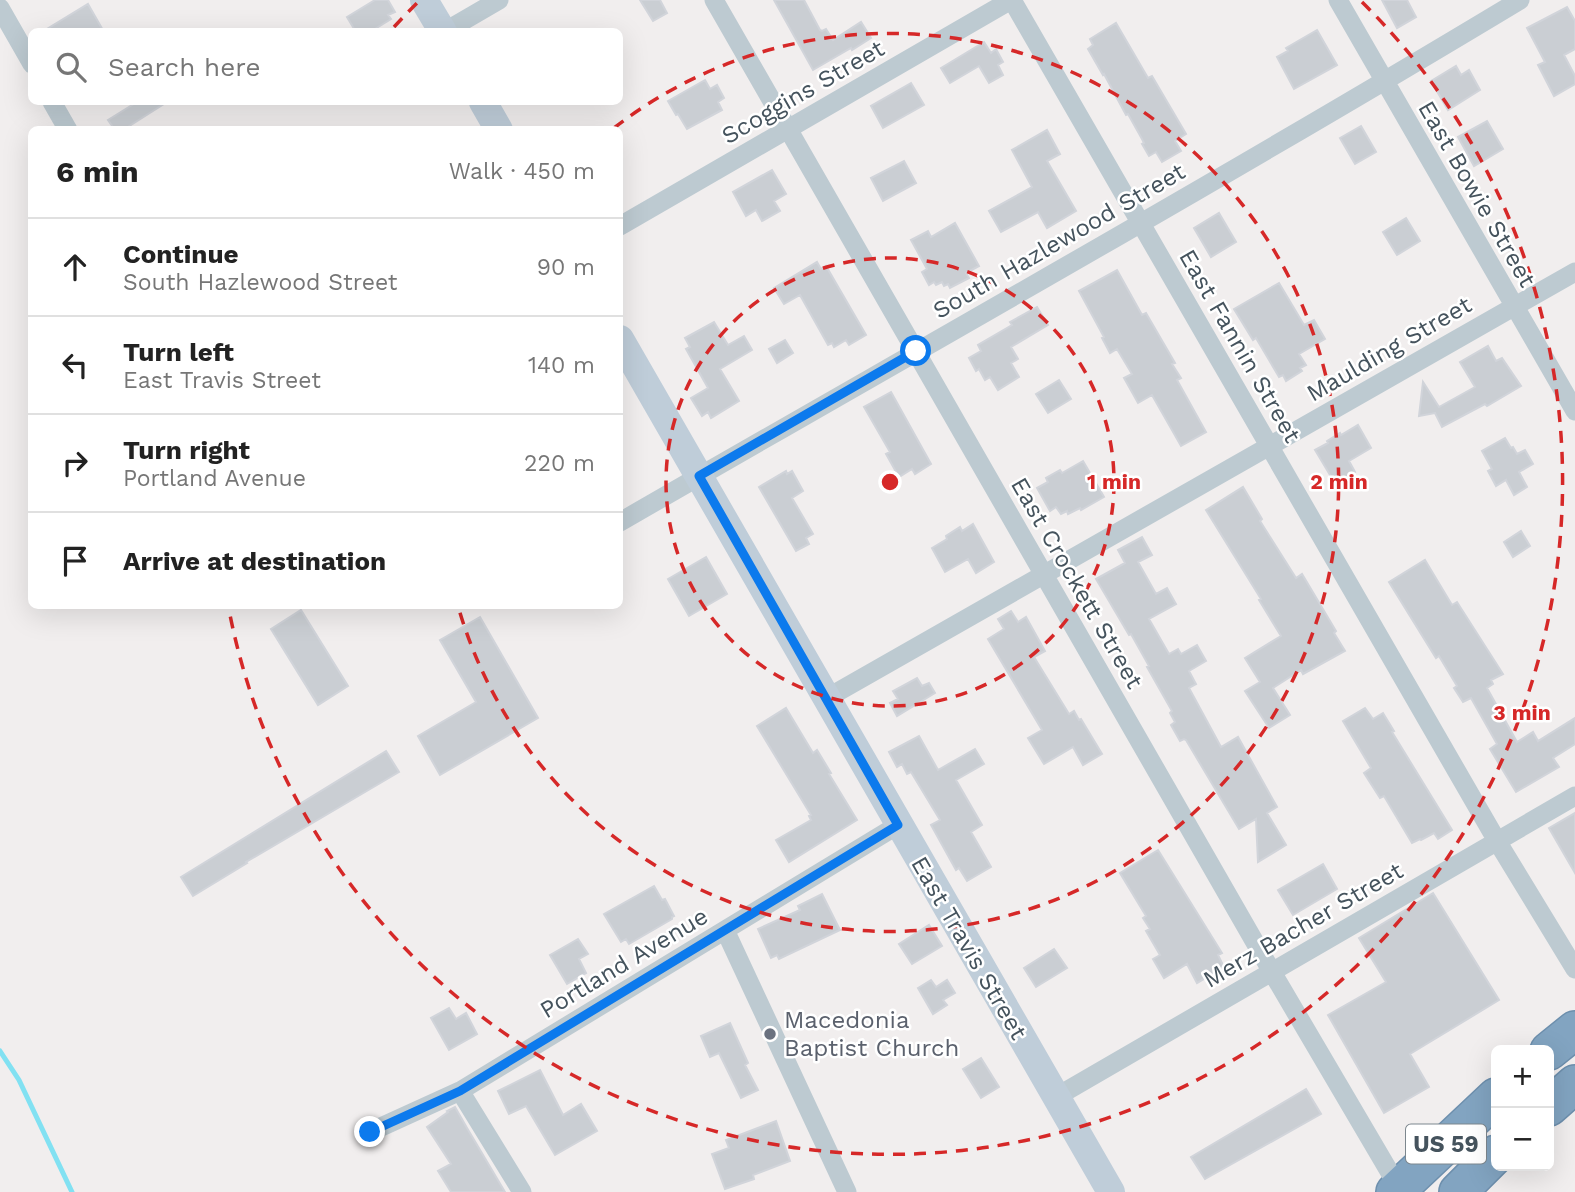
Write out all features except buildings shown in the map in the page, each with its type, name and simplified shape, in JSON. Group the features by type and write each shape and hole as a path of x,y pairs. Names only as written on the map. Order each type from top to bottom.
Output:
{"highway":[{"path":"1554,1047 1575,1030"},
{"path":"1554,1103 1575,1084"},
{"name":"US 59","path":"1397,1190 1491,1102"}],"street":[{"path":"424,0 441,28"},
{"path":"450,28 499,0"},
{"name":"East Crockett Street","path":"715,0 1397,1190"},
{"name":"Scoggins Street","path":"623,224 1011,0"},
{"name":"East Fannin Street","path":"1011,0 1497,841 1575,969"},
{"name":"East Bowie Street","path":"1338,0 1575,411"},
{"name":"South Hazlewood Street","path":"623,520 1141,223 1520,0"},
{"path":"0,8 28,57"},
{"path":"54,105 66,126"},
{"path":"485,105 497,126"},
{"name":"Maulding Street","path":"827,698 1575,272"},
{"name":"East Travis Street","path":"623,344 1111,1192"},
{"name":"Merz Bacher Street","path":"1056,1097 1575,796"},
{"name":"Portland Avenue","path":"370,1132 460,1091 898,825"},
{"path":"725,930 847,1192"},
{"path":"460,1091 522,1192"}],"waterway":[{"path":"0,1051 19,1080 72,1192"}],"place":[{"name":"Macedonia Baptist Church","path":"770,1034"}],"route":[{"path":"370,1132 460,1091 898,825 699,476 916,351"}]}
